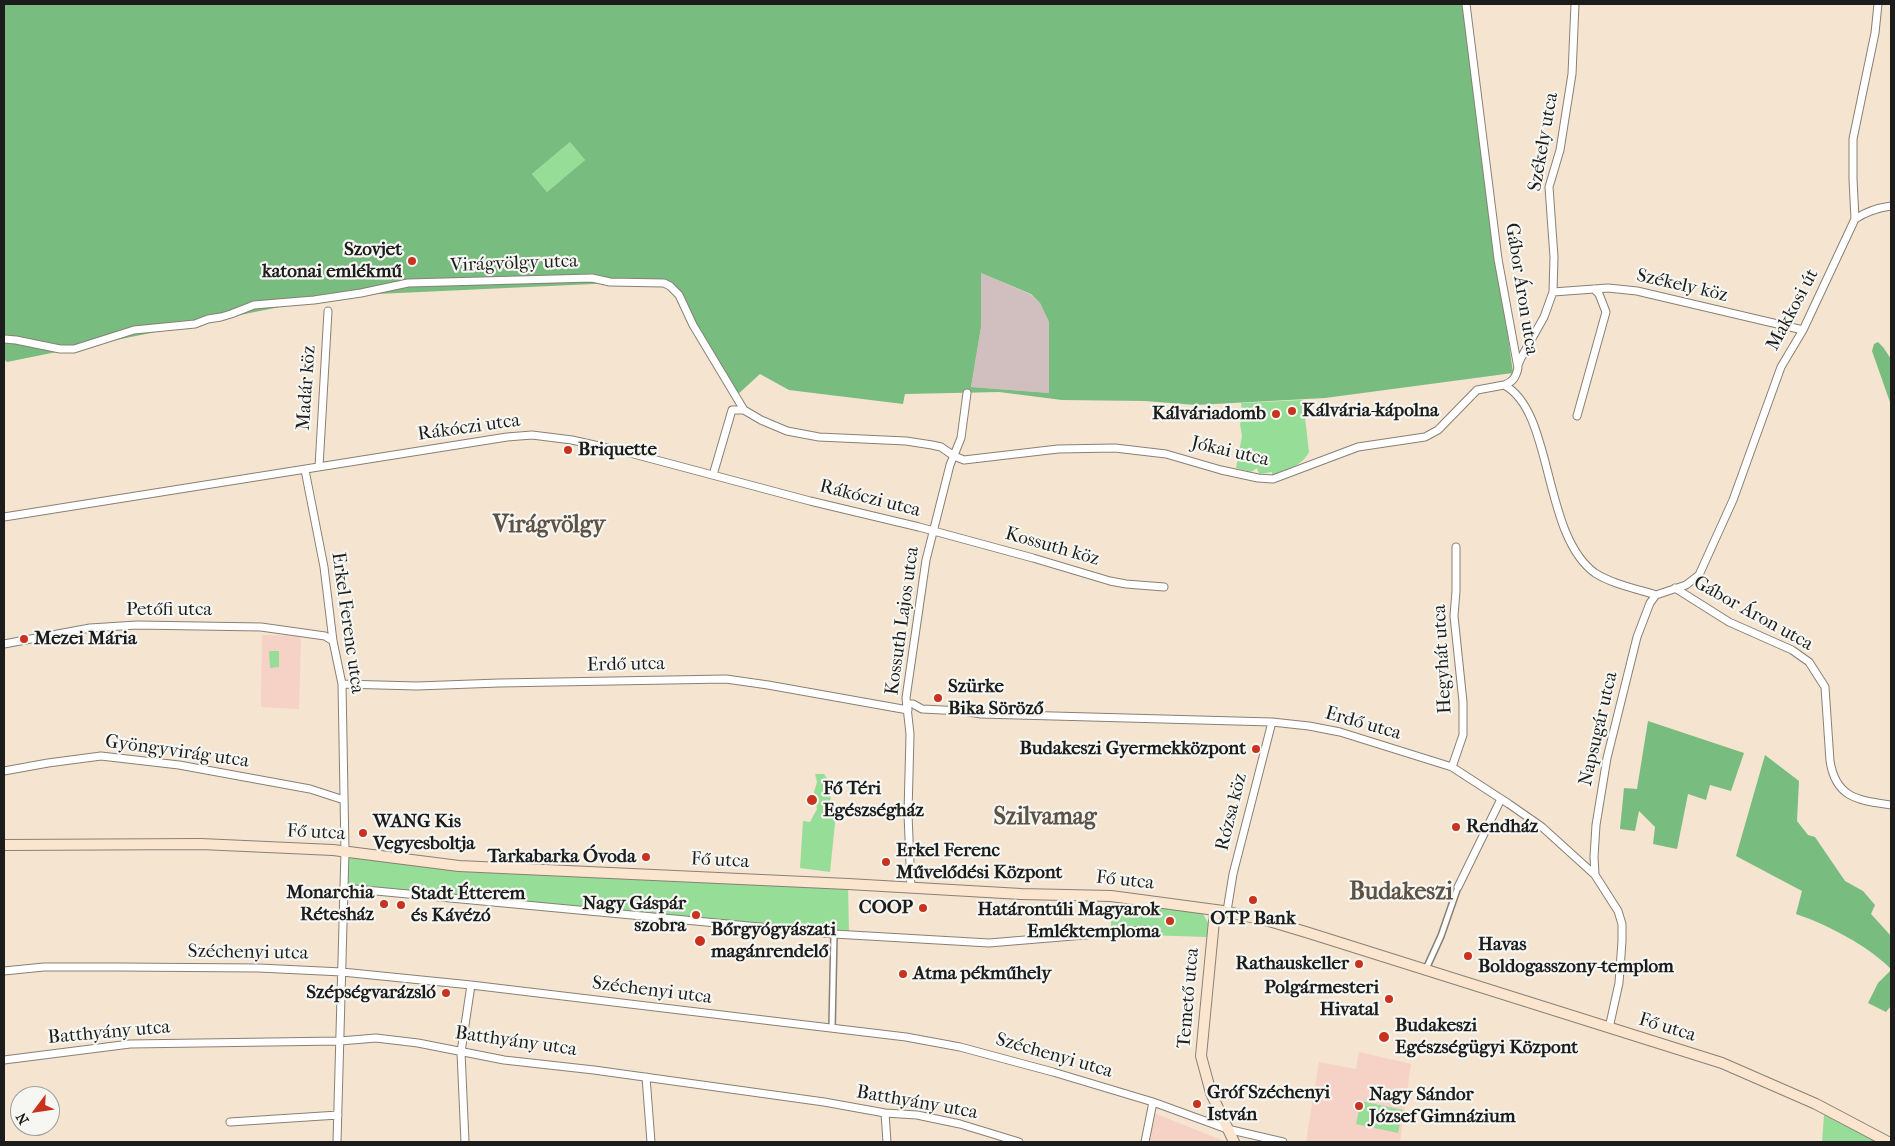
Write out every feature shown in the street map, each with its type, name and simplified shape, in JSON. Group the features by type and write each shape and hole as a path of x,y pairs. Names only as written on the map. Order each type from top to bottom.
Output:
{"main road":[{"name":"Fő utca","path":"4,845 201,844 345,851 459,866 1110,896 1215,910 1269,921 1722,1063 1816,1104 1888,1142"},
{"name":"Temető utca","path":"1215,910 1201,1056 1211,1093 1234,1142"}],"street":[{"name":"Gábor Áron utca","path":"1466,4 1498,258 1518,368 1516,376 1511,382 1504,385"},
{"name":"Székely utca","path":"1518,368 1520,358 1544,317 1553,292 1554,256 1549,187 1560,150 1572,74 1574,4"},
{"name":"Makkosi út","path":"1656,595 1686,585 1694,580 1703,567 1733,500 1781,367 1803,330 1855,219 1852,179 1853,139 1875,33 1878,4"},
{"path":"1855,219 1873,209 1891,206"},
{"name":"Virágvölgy utca","path":"4,339 60,349 74,349 134,330 195,324 205,319 231,314 254,305 296,302 361,293 408,283 592,278 610,282 664,283 679,295 693,325 744,410"},
{"path":"1577,416 1606,312 1599,294 1594,289"},
{"name":"Székely köz","path":"1553,292 1614,289 1652,293 1726,313 1803,330"},
{"name":"Madár köz","path":"319,467 328,311"},
{"path":"1504,385 1513,390 1531,416 1560,516 1574,548 1588,567 1606,579 1656,595"},
{"name":"Jókai utca","path":"954,456 964,460 1058,449 1115,448 1166,454 1222,470 1258,478 1273,479 1358,447 1425,437 1438,430 1477,390 1504,385"},
{"name":"Kossuth Lajos utca","path":"911,888 908,814 910,734 906,698 922,584 933,531 954,456 961,438 967,393"},
{"path":"713,475 732,410 744,410 761,420 787,431 819,437 906,441 941,447 954,456"},
{"name":"Rákóczi utca","path":"4,517 507,437 532,436 572,440 933,531"},
{"name":"Erkel Ferenc utca","path":"305,470 324,566 342,684 345,851 338,1142"},
{"name":"Kossuth köz","path":"933,531 1110,581 1164,587"},
{"name":"Hegyhát utca","path":"1452,766 1463,736 1463,702 1454,616 1456,546"},
{"name":"Gábor Áron utca","path":"1675,588 1729,622 1792,650 1810,662 1825,687 1830,761 1838,785 1852,796 1891,804"},
{"name":"Napsugár utca","path":"1595,875 1596,825 1609,752 1637,637 1650,603 1656,595"},
{"name":"Petőfi utca","path":"4,644 90,628 137,625 261,627 325,636 334,641"},
{"name":"Erdő utca","path":"342,684 418,686 726,679 908,710 913,704 922,709 991,714 1272,722 1340,732 1452,766 1542,828 1595,875 1618,912 1622,924 1619,983 1609,1028"},
{"path":"908,710 916,715 922,709"},
{"name":"Rózsa köz","path":"1227,912 1233,874 1272,722"},
{"name":"Gyöngyvirág utca","path":"4,772 48,763 101,756 179,765 310,789 344,800"},
{"path":"1426,970 1441,936 1458,887 1501,799"},
{"path":"344,888 834,934 989,943 1145,930"},
{"path":"832,1028 834,934"},
{"name":"Széchenyi utca","path":"4,970 44,967 118,967 258,968 342,972 471,985 832,1028 960,1047 1154,1102 1228,1129 1283,1142"},
{"path":"465,1142 461,1052 471,985"},
{"name":"Batthyány utca","path":"4,1060 130,1044 340,1041 376,1038 418,1043 504,1060 646,1077 824,1102 885,1114 917,1115 1019,1142"},
{"path":"646,1077 651,1142"},
{"path":"1145,1142 1154,1102"},
{"path":"885,1114 887,1142"},
{"path":"230,1122 338,1115"}],"shaded area":[{"path":"981,273 1030,294 1040,303 1049,322 1049,393 971,387 981,327"},
{"path":"262,635 301,636 299,709 261,707"},
{"name":"Nagy Sándor József Gimnázium","path":"1359,1052 1411,1064 1400,1142 1306,1142 1319,1062 1356,1069"},
{"path":"1154,1113 1224,1141 1224,1142 1150,1142"}],"green space":[{"path":"4,4 1463,4 1513,373 1325,398 1196,405 1145,401 1062,400 999,392 905,394 903,404 789,390 760,374 736,396 670,286 636,282 334,296 7,362 4,359","holes":["570,142 585,160 547,192 532,174","981,273 1031,294 1040,303 1049,322 1049,393 971,387 981,327"]},
{"path":"570,142 585,160 547,192 532,174"},
{"path":"1878,342 1891,359 1891,405 1872,351 1874,344"},
{"path":"1303,400 1309,452 1306,457 1294,467 1272,475 1272,472 1259,474 1257,468 1251,472 1236,468 1242,436 1240,424 1243,416 1241,403"},
{"path":"269,651 279,651 279,667 270,668"},
{"path":"1648,721 1744,753 1731,791 1710,785 1706,800 1688,794 1677,849 1653,844 1655,827 1639,811 1635,831 1620,829 1624,788 1637,789"},
{"path":"1765,755 1799,781 1797,821 1808,835 1815,837 1845,881 1863,891 1875,905 1871,914 1891,936 1891,969 1859,944 1821,924 1796,914 1802,891 1736,856"},
{"path":"815,774 824,774 831,785 830,812 836,813 830,872 800,868 803,821 810,822 817,809 814,792 817,782"},
{"path":"345,851 459,866 848,884 849,935 344,888"},
{"path":"1111,905 1193,911 1203,914 1208,923 1207,937 1144,935 1142,928 1111,928"},
{"path":"1891,970 1891,1006 1886,1012 1868,1003 1878,983"},
{"path":"1361,1101 1403,1110 1398,1133 1356,1124"},
{"path":"1824,1115 1876,1142 1822,1142"}],"place":[{"name":"Szovjet katonai emlékmű","path":"412,261"},
{"name":"Kálvária-kápolna","path":"1292,411"},
{"name":"Kálváriadomb","path":"1276,414"},
{"name":"Briquette","path":"568,450"},
{"name":"Mezei Mária","path":"24,639"},
{"name":"Szürke Bika Söröző","path":"938,698"},
{"name":"Budakeszi Gyermekközpont","path":"1256,749"},
{"name":"Fő Téri Egészségház","path":"812,800"},
{"name":"Rendház","path":"1456,827"},
{"name":"WANG Kis Vegyesboltja","path":"363,833"},
{"name":"Tarkabarka Óvoda","path":"646,857"},
{"name":"Erkel Ferenc Művelődési Központ","path":"886,862"},
{"name":"OTP Bank","path":"1253,900"},
{"name":"Monarchia Rétesház","path":"384,904"},
{"name":"Stadt Étterem és Kávézó","path":"401,905"},
{"name":"COOP","path":"923,908"},
{"name":"Nagy Gáspár szobra","path":"696,915"},
{"name":"Határontúli Magyarok Emléktemploma","path":"1170,921"},
{"name":"Bőrgyógyászati magánrendelő","path":"700,941"},
{"name":"Havas Boldogasszony-templom","path":"1468,956"},
{"name":"Rathauskeller","path":"1359,964"},
{"name":"Atma pékműhely","path":"903,974"},
{"name":"Szépségvarázsló","path":"446,993"},
{"name":"Polgármesteri Hivatal","path":"1389,999"},
{"name":"Budakeszi Egészségügyi Központ","path":"1384,1037"},
{"name":"Gróf Széchenyi István","path":"1197,1104"},
{"name":"Nagy Sándor József Gimnázium","path":"1359,1106"}],"district":[{"name":"Virágvölgy","path":"549,526"},
{"name":"Szilvamag","path":"1045,818"},
{"name":"Budakeszi","path":"1401,893"}]}
